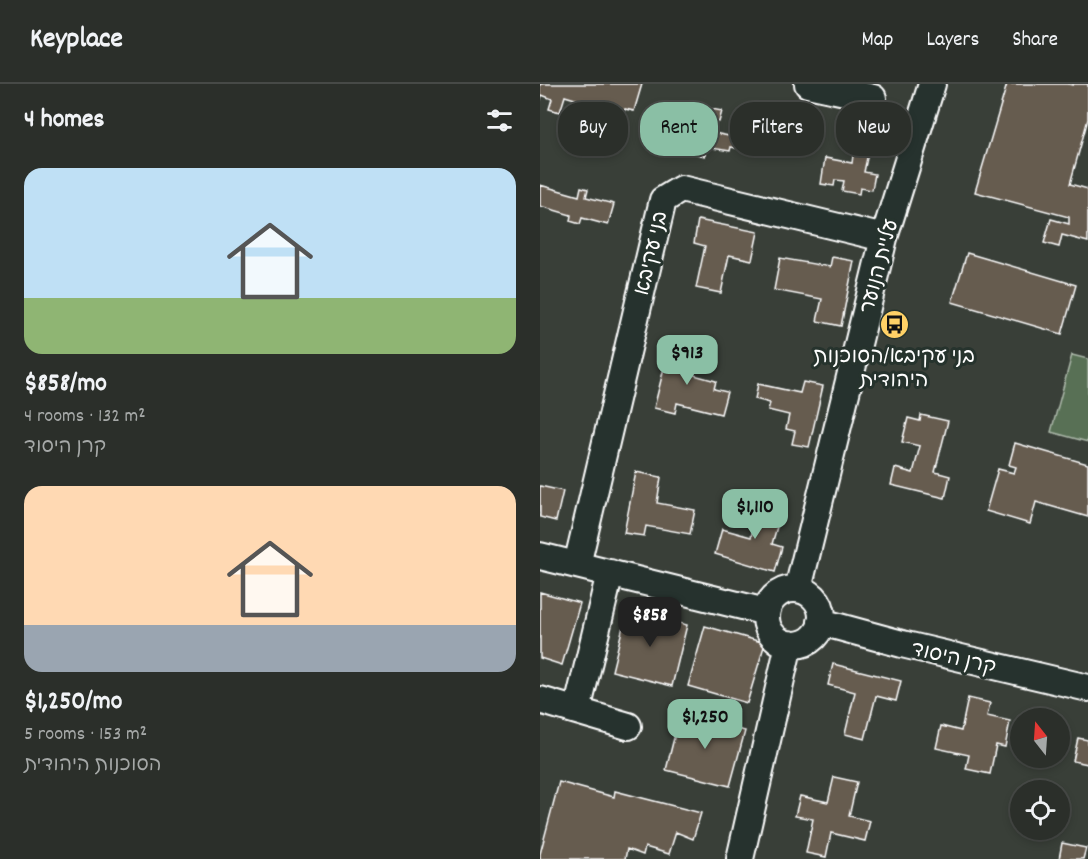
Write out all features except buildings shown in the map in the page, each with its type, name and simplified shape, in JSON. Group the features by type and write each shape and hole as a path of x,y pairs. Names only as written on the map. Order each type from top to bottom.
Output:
{"street":[{"path":"808,84 873,98"},
{"name":"עליית הנוער","path":"798,589 884,238 932,84"},
{"name":"בני עקיבא","path":"577,565 663,200 681,189 884,238"},
{"path":"540,555 766,612"},
{"path":"577,711 610,573"},
{"path":"789,589 798,589 814,597 819,604 822,613 821,622 813,637 806,642 789,644 774,637 766,621 766,612 774,597 789,589"},
{"name":"קרן היסוד","path":"821,622 902,644 1088,688"},
{"path":"740,859 789,644"},
{"path":"540,700 628,726"}],"green space":[{"path":"1072,355 1088,359 1088,442 1051,432"}],"place":[{"name":"בני עקיבא/הסוכנות היהודית","path":"894,324"}]}
